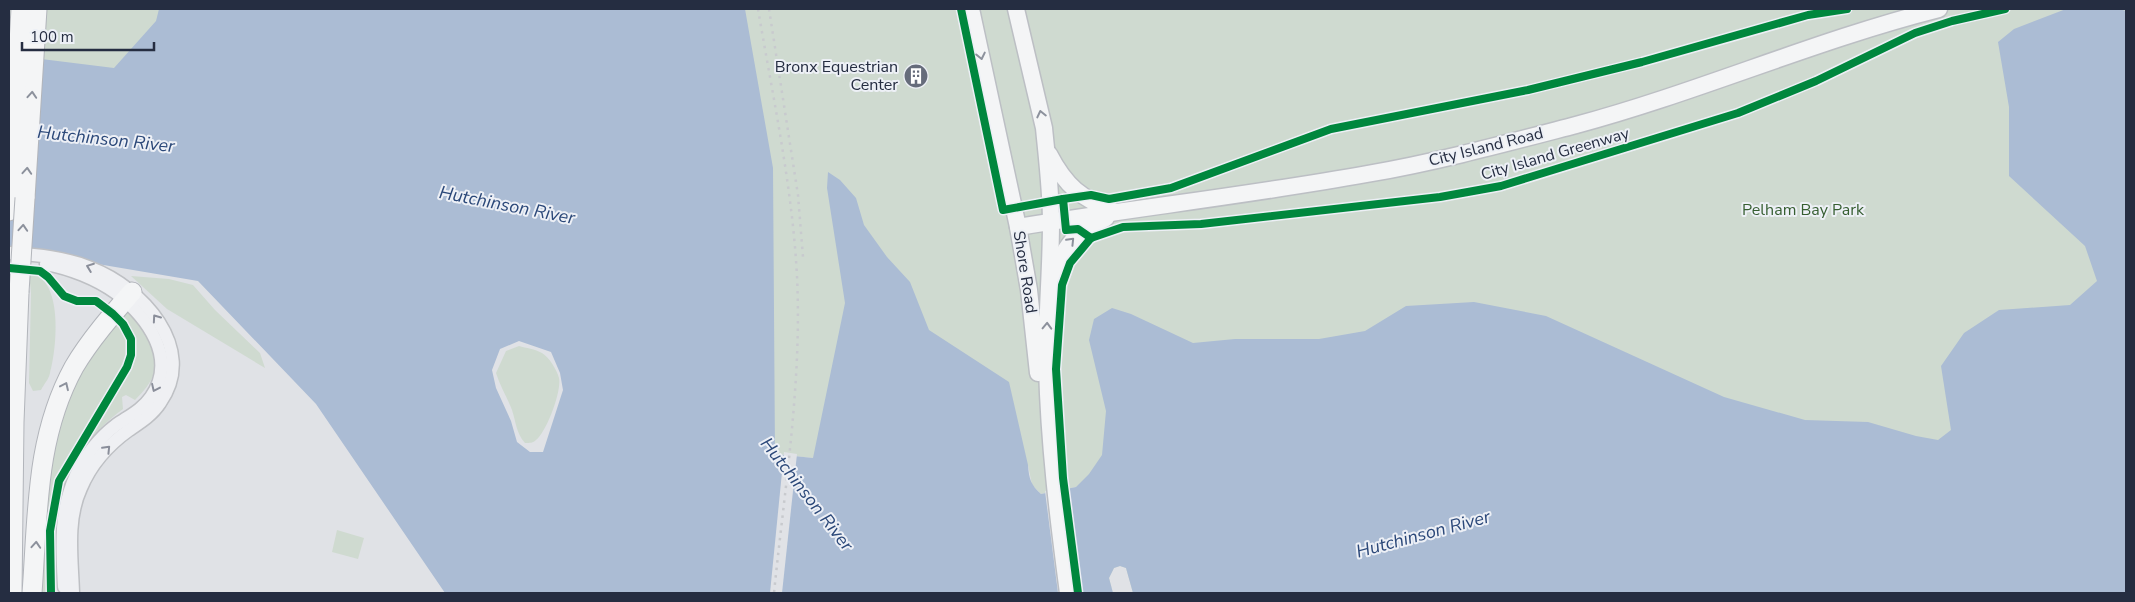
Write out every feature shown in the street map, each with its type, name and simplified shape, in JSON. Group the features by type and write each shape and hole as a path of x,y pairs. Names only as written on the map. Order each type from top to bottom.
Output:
{"highway":[{"path":"9,211 22,9"},
{"path":"12,593 19,292 37,9"},
{"path":"32,593 42,463 51,419 62,391 78,360 96,334 128,296"}],"main road":[{"name":"Shore Road","path":"971,9 1018,227 1029,290 1044,435 1054,479"},
{"path":"974,27 976,17 981,9"},
{"name":"City Island Road","path":"1018,227 1316,183 1445,158 1578,124 1863,29 1939,9"},
{"name":"Shore Road","path":"1016,11 1044,128 1046,147 1051,222 1047,366 1054,479 1068,593"},
{"path":"1046,147 1060,174 1078,193 1087,200 1117,212"},
{"path":"1049,284 1068,244 1088,227 1117,212"}],"street":[{"path":"9,253 54,258 82,264 106,275 128,296 155,338 161,355 157,387 150,399 98,442 83,462 72,484 63,524 65,593"},
{"path":"9,261 42,263 58,267 128,296 151,310 164,329 172,355 172,376 165,396 156,409 106,450 94,464 81,488 72,523 73,593"}],"green space":[{"name":"Pelham Bay Park","path":"9,9 2126,9 2126,372 2085,462 1133,593 1126,568 1120,566 1114,568 1109,578 1113,593 1076,487 1041,494 1032,485 1028,465 813,458 775,454 9,55"},
{"path":"29,273 40,277 48,287 53,300 56,332 53,362 48,379 41,390 33,391 29,383 31,293"},
{"path":"131,276 169,279 193,285 215,310 260,353 265,368 167,309"},
{"path":"128,313 144,329 151,344 155,360 153,376 135,400 126,395 122,397 123,409 96,433 75,463 67,479 56,514 54,562 56,593 36,593 43,511 57,426 89,356 122,314"},
{"path":"519,346 536,350 545,355 559,378 556,401 548,421 540,436 530,443 525,443 520,435 512,410 496,373 506,351"},
{"path":"337,530 364,538 358,559 332,552"}],"water":[{"name":"Hutchinson River","path":"159,9 745,9 773,168 775,454 813,458 845,303 827,188 828,172 840,180 856,198 864,225 887,257 910,282 929,330 1009,382 1030,478 1035,488 1041,494 1076,487 1089,474 1102,455 1106,411 1089,340 1094,319 1112,308 1131,314 1193,343 1235,339 1319,339 1365,331 1406,306 1474,302 1546,316 1724,397 1805,420 1868,422 1916,436 1938,440 1951,430 1941,366 1964,333 1999,310 2070,305 2097,281 2085,246 2009,176 2009,107 1998,42 2014,29 2066,9 2119,9 2126,11 2126,593 1133,593 1126,568 1120,566 1114,568 1109,578 1113,593 445,593 316,404 198,281 9,249 9,55 114,68 156,21","holes":["519,341 551,352 560,373 563,390 543,452 530,452 517,442 511,421 496,388 492,370 500,349"]}],"pier":[{"path":"784,452 797,454 782,593 770,593"},
{"path":"1066,487 1079,593 1058,593 1045,491"}],"railway":[{"path":"758,9 789,197 796,260 798,301 792,427 774,593"},
{"path":"769,9 798,195 803,257"}],"cycle path":[{"path":"961,9 1003,210 1063,199 1066,230 1078,229 1091,238"},
{"path":"1063,199 1091,195 1109,199 1171,188 1331,129 1528,90 1642,62 1808,15 1847,9"},
{"name":"City Island Greenway","path":"1091,238 1123,227 1201,224 1440,197 1501,186 1738,113 1816,81 1915,33 1952,21 2005,9"},
{"path":"1078,593 1063,478 1056,369 1062,285 1070,263 1091,238"},
{"path":"9,268 40,271 48,277 64,296 77,301 96,301 123,324 131,339 131,355 127,367 59,481 50,531 51,593"}],"place":[{"name":"Bronx Equestrian Center","path":"916,76"}]}
